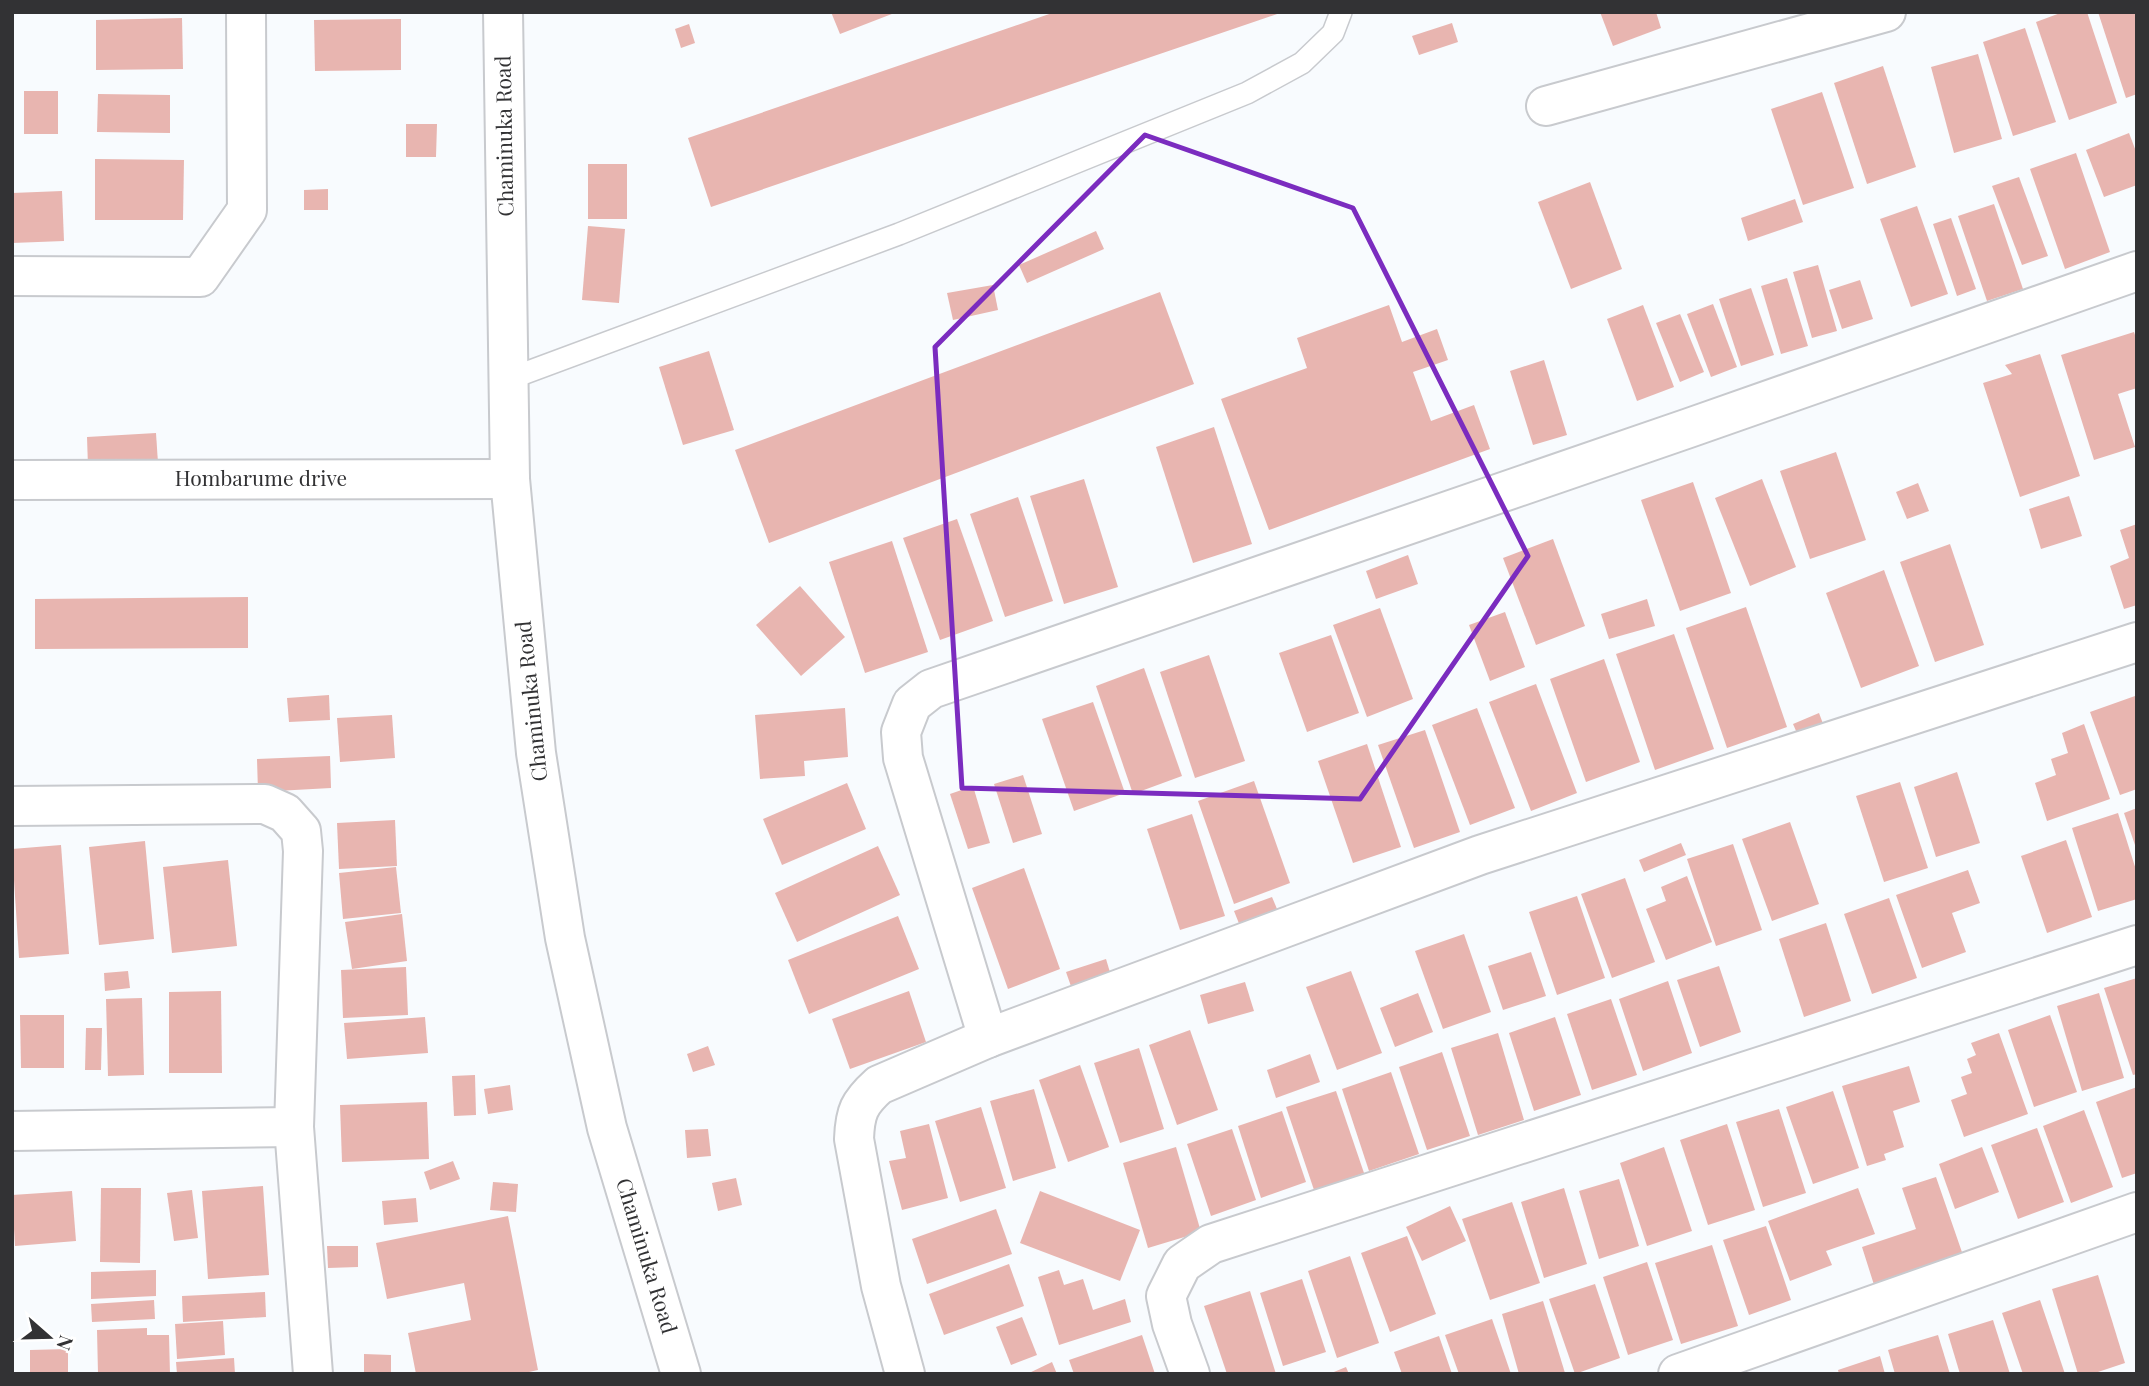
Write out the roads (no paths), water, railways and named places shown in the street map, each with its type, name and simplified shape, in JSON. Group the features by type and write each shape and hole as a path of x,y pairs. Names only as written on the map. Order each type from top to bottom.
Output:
{"street":[{"path":"12,276 200,277 247,210 246,12"},
{"name":"Chaminuka Road","path":"503,12 510,479 536,753 565,938 607,1128 681,1374"},
{"path":"1546,106 1886,12"},
{"path":"988,1038 903,758 901,732 912,704 931,689 2137,271"},
{"name":"Hombarume drive","path":"12,480 510,479"},
{"path":"905,1374 881,1286 854,1139 855,1116 865,1098 879,1085 988,1038 1479,855 2137,642"},
{"path":"12,806 265,804 285,813 301,831 294,1127 313,1374"},
{"path":"1191,1374 1172,1324 1166,1296 1182,1264 1211,1244 2137,945"},
{"path":"12,1132 294,1127"},
{"path":"1678,1374 2137,1212"}],"lane":[{"path":"509,379 899,234 1247,93 1302,63 1333,33 1341,12"}]}
